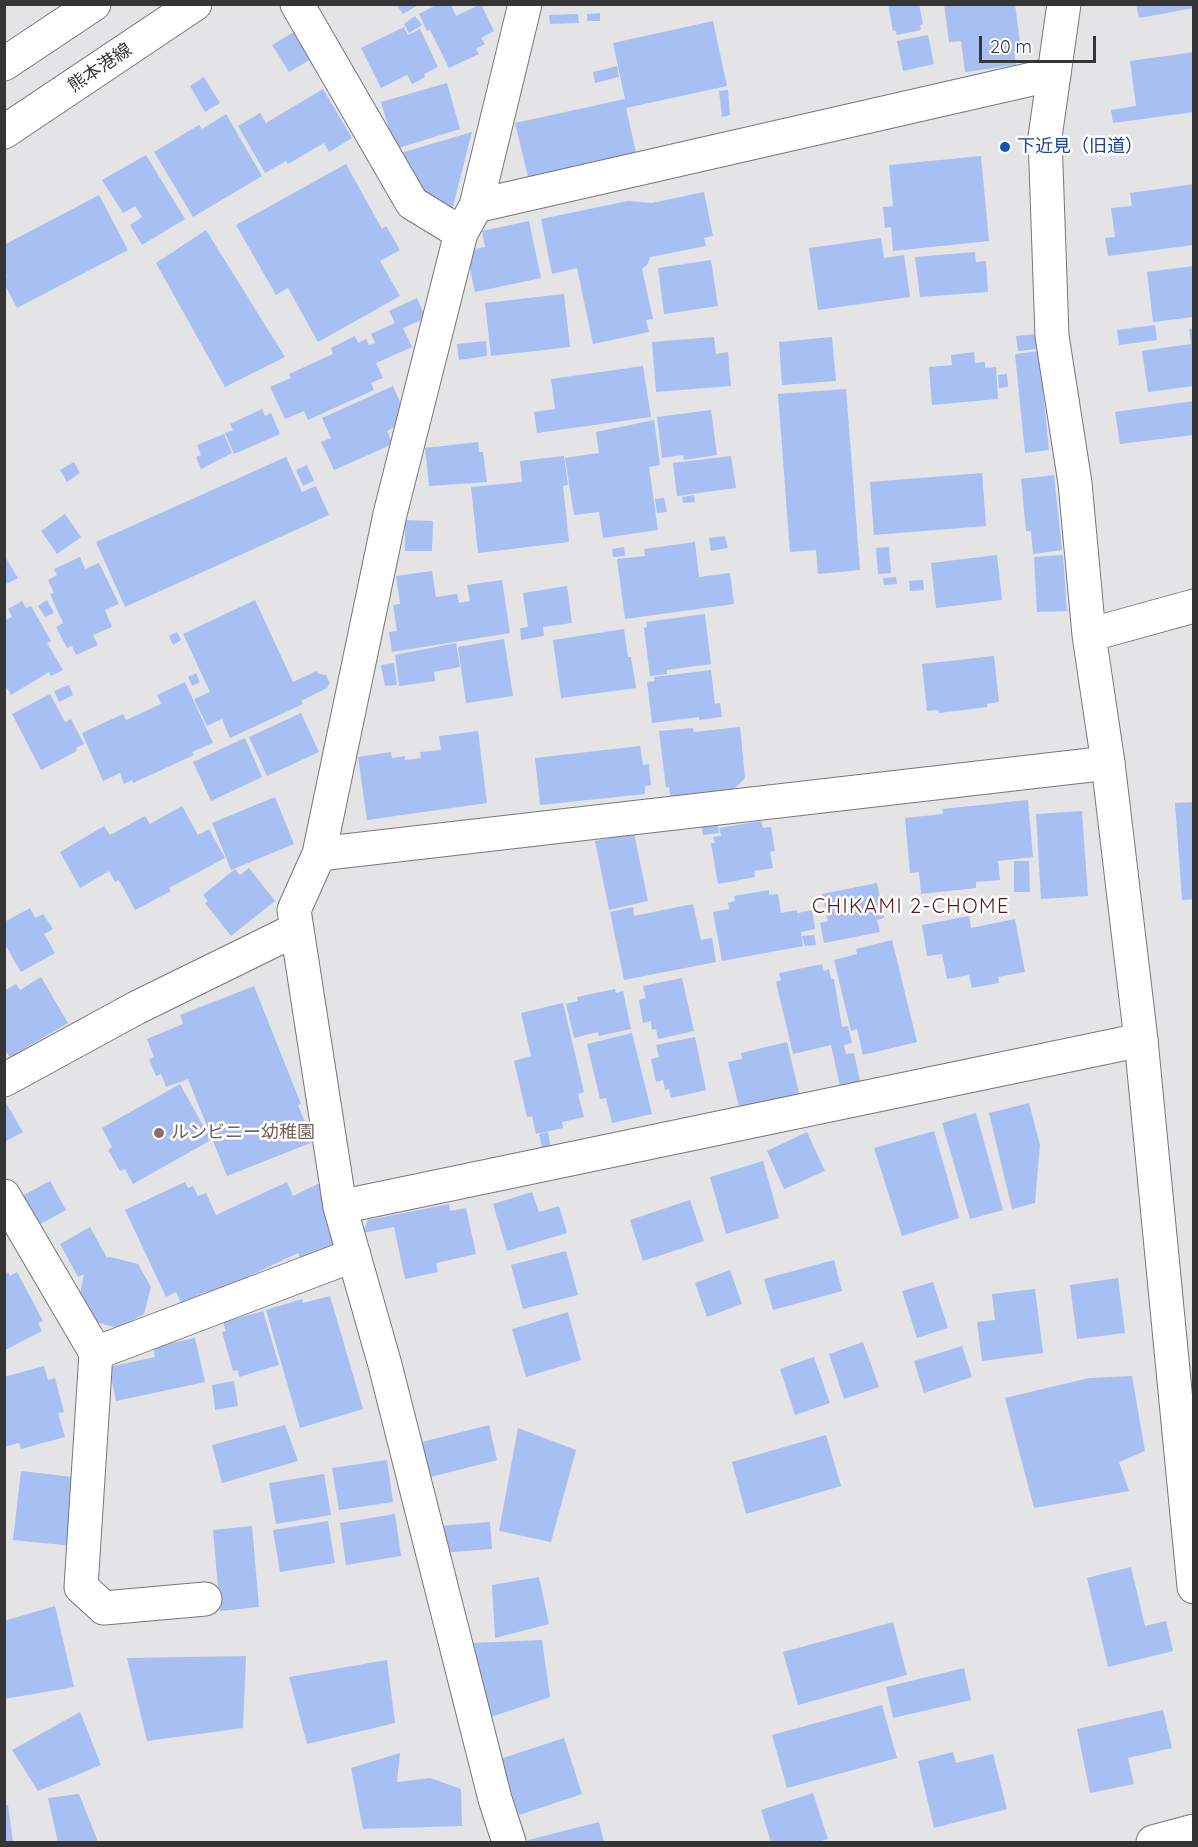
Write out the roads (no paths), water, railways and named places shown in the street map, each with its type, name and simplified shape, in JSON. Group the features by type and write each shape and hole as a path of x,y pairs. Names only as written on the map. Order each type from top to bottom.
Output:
{"street":[{"path":"4,64 94,4"},
{"name":"熊本港線","path":"4,132 195,4"},
{"path":"297,4 412,203 468,219 1054,74"},
{"path":"509,1842 492,1787 385,1365 340,1207 294,910 319,854 390,514 525,4"},
{"path":"1064,4 1045,137 1052,336 1075,483 1089,635 1108,763 1141,1040 1194,1587"},
{"path":"1089,635 1194,606"},
{"path":"319,854 1108,763"},
{"path":"4,1080 136,1008 297,929"},
{"path":"340,1207 1141,1040"},
{"path":"4,1196 96,1353 81,1587 104,1608 205,1599"},
{"path":"96,1353 354,1255"},
{"path":"1153,1842 1194,1831"}],"place":[{"name":"下近見（旧道）","path":"1005,147"},
{"name":"ルンビニー幼稚園","path":"159,1133"}],"district":[{"name":"CHIKAMI 2-CHOME","path":"911,907"}]}
